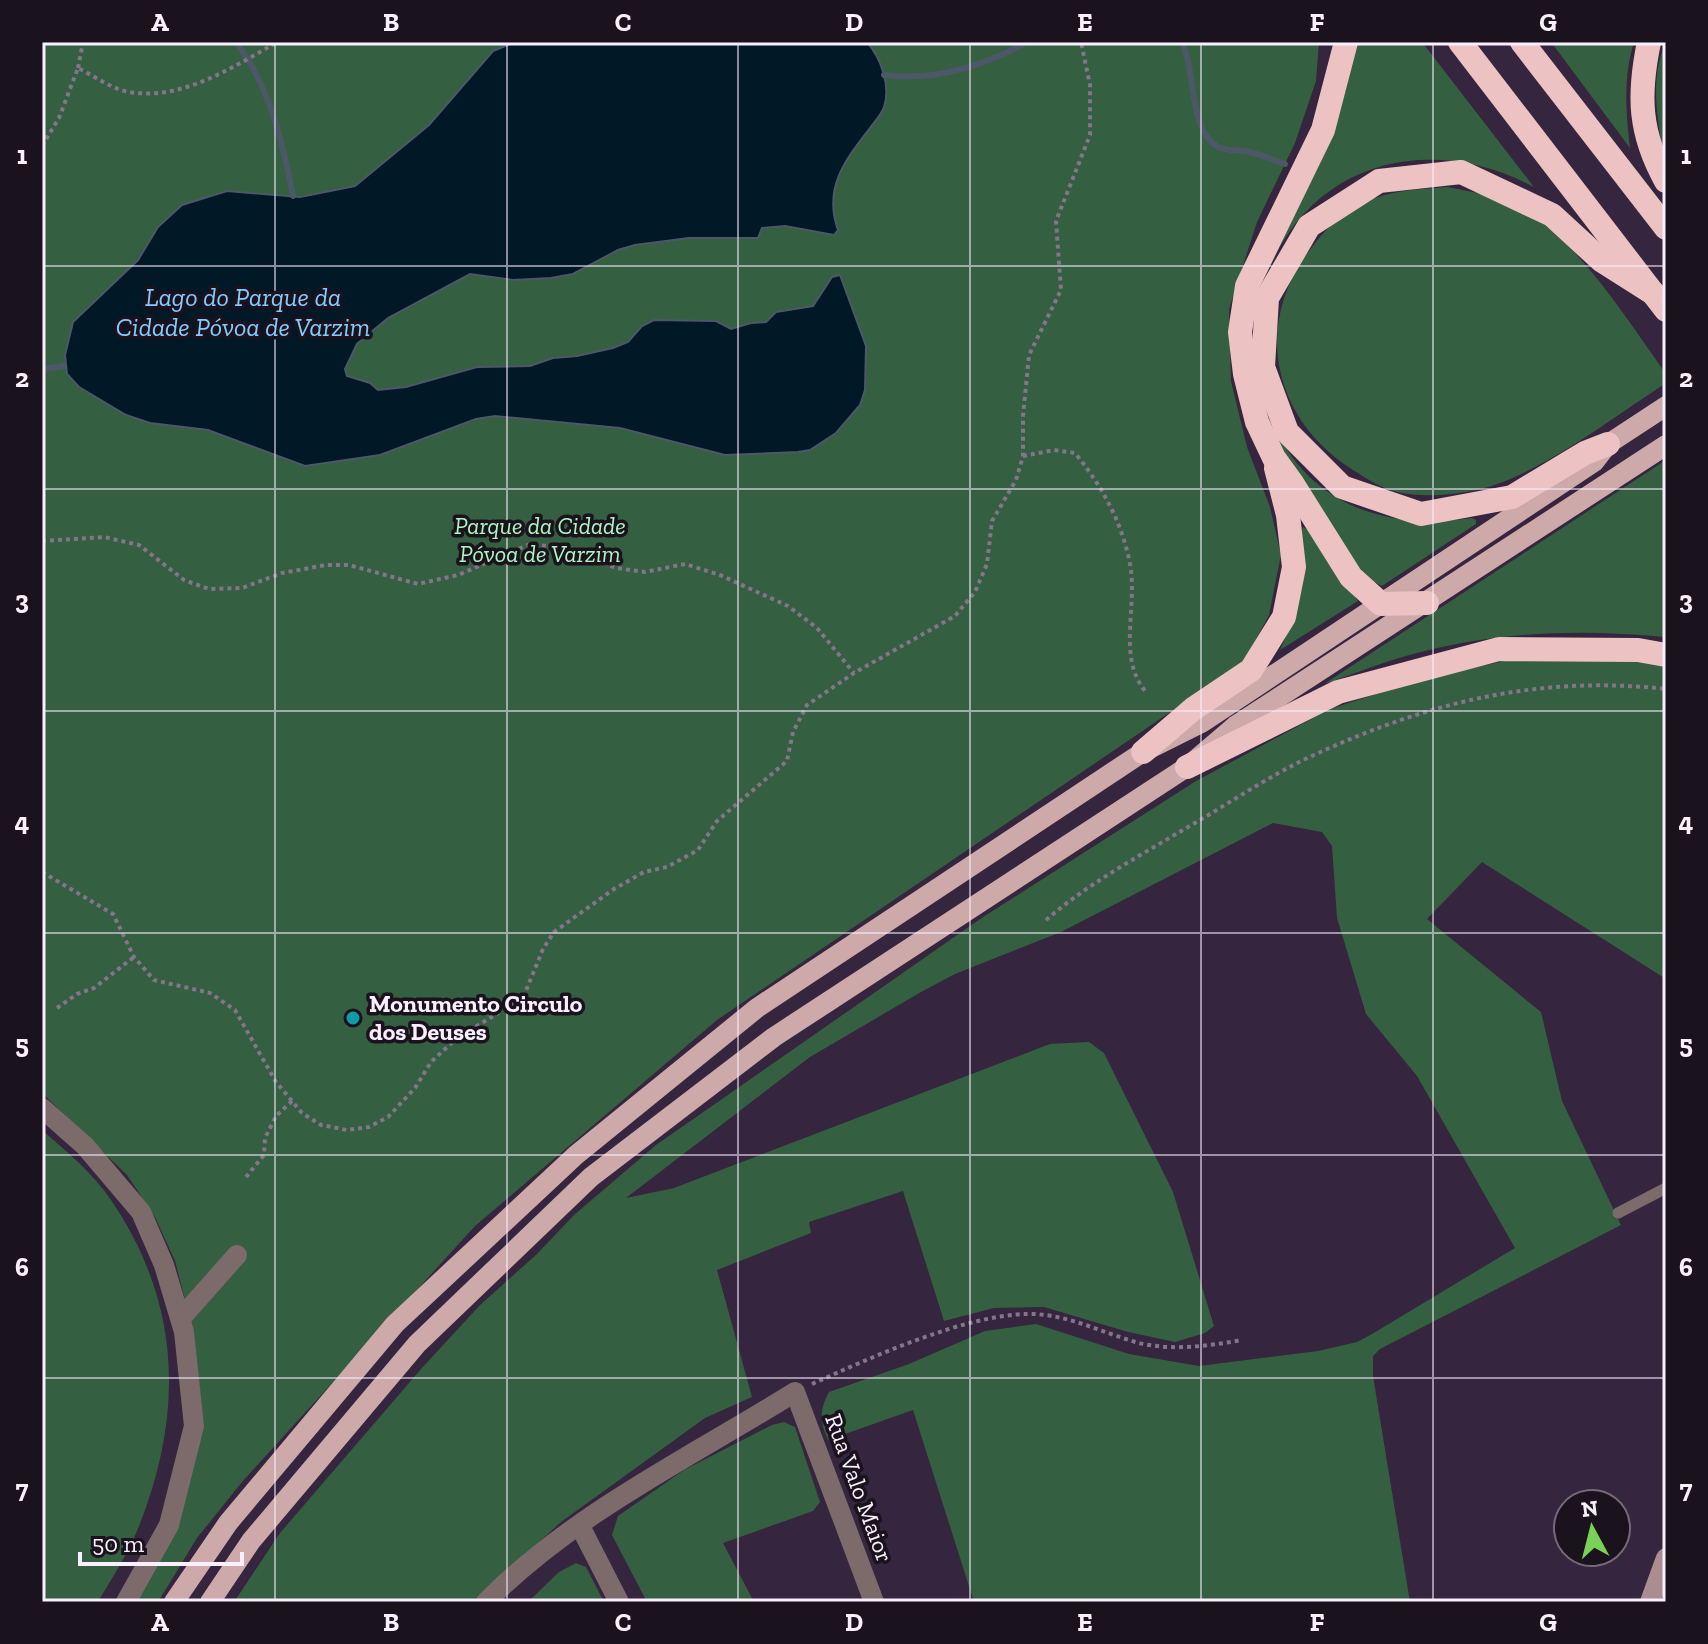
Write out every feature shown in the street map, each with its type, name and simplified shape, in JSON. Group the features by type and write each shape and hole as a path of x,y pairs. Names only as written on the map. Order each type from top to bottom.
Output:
{"highway":[{"path":"1346,42 1323,130 1247,286 1240,332 1245,374 1257,422 1274,458 1351,577 1381,604 1427,603"},
{"path":"1460,42 1660,302"},
{"path":"1522,42 1666,228"},
{"path":"1649,42 1641,80 1644,122 1655,161 1666,181"},
{"path":"1608,444 1585,453 1512,497 1421,514 1342,487 1287,432 1263,367 1267,298 1309,226 1379,181 1461,172 1552,215 1601,260 1660,302"},
{"path":"1143,752 1193,709 1251,670 1284,617 1294,567 1288,515 1274,458"},
{"path":"1187,767 1338,692 1499,649 1638,650 1666,655"}],"main road":[{"path":"174,1602 228,1523 395,1324 576,1155 757,1008 1143,752 1203,722 1381,604 1594,462 1608,444 1659,410"},
{"path":"210,1602 251,1541 417,1344 591,1177 774,1037 1187,767 1235,726 1666,445"}],"street":[{"path":"42,1108 85,1146 141,1212 164,1265 181,1318 194,1426 169,1525 126,1602"},
{"path":"181,1318 237,1255"},
{"path":"486,1602 516,1572 580,1526 709,1442 795,1392"},
{"name":"Rua Valo Maior","path":"795,1392 874,1602"},
{"path":"580,1526 619,1602"},
{"path":"1650,1602 1666,1558"}],"lane":[{"path":"1618,1213 1666,1188"}],"path":[{"path":"42,146 59,118 78,68 83,42"},
{"path":"78,68 126,92 169,93 242,62 278,42"},
{"path":"42,872 113,914 134,957 154,980 210,993 235,1010 276,1082 302,1113 321,1125 347,1130 369,1127 388,1117 415,1088 431,1062 457,1038 523,998 543,949 554,932 624,883 644,872 667,867 698,850 717,821 787,761 793,732 807,705 854,673 955,616 975,592 987,564 992,521 1016,480 1023,456 1029,355 1061,290 1056,221 1090,135 1090,85 1081,42"},
{"path":"1023,456 1054,450 1075,453 1100,485 1117,521 1130,564 1133,595 1129,660 1137,681 1145,691"},
{"path":"42,541 104,537 139,545 184,580 209,589 242,588 282,573 326,565 349,565 418,584 458,575 530,544 564,548 616,568 645,572 685,564 720,575 788,606 817,628 854,673"},
{"path":"1046,920 1103,879 1273,777 1312,755 1387,725 1462,700 1521,689 1586,684 1666,689"},
{"path":"57,1008 77,994 94,988 134,957"},
{"path":"246,1177 264,1155 265,1138 276,1116 292,1101"},
{"path":"795,1392 943,1331 985,1319 1028,1313 1076,1321 1139,1343 1168,1348 1242,1340"}],"green space":[{"name":"Parque da Cidade Póvoa de Varzim","path":"42,42 1319,42 1316,81 1295,143 1257,222 1229,309 1231,381 1247,447 1270,507 1281,555 1269,615 1244,662 717,1020 475,1226 242,1482 197,1538 158,1602 134,1602 204,1427 193,1331 175,1261 155,1217 127,1175 42,1093"},
{"path":"1355,42 1422,42 1534,187 1497,171 1460,162 1423,160 1387,165 1353,177 1323,196 1296,223 1274,258 1263,283 1252,327 1255,372 1269,415 1284,446 1303,470 1326,490 1351,505 1378,515 1408,520 1476,520 1476,524 1382,586 1360,575 1350,565 1286,456 1258,393 1251,363 1249,332 1253,300 1264,266 1319,162 1338,116"},
{"path":"1551,42 1634,42 1627,81 1630,148"},
{"path":"1666,42 1666,157 1658,121 1656,81"},
{"path":"1447,187 1506,201 1545,224 1602,284 1666,374 1666,383 1552,458 1504,482 1461,493 1407,494 1374,483 1353,470 1326,449 1305,425 1289,399 1280,370 1277,341 1281,310 1291,280 1309,251 1346,213 1383,195"},
{"path":"1666,460 1666,637 1572,633 1479,640 1405,656 1324,684"},
{"path":"1303,527 1358,601 1280,650 1298,605"},
{"path":"1592,658 1666,664 1666,979 1482,862 1427,919 1541,1012 1562,1101 1621,1225 1380,1349 1373,1356 1373,1376 1410,1602 974,1602 913,1410 828,1440 822,1422 822,1410 829,1392 909,1364 985,1331 1036,1324 1129,1354 1199,1366 1318,1351 1357,1342 1515,1248 1417,1076 1366,1014 1337,918 1332,846 1322,832 1273,823 1061,932 955,974 921,992 810,1057 626,1198 674,1188 1050,1044 1089,1042 1104,1053 1173,1192 1214,1326 1205,1333 1175,1342 1128,1332 1044,1307 994,1308 944,1321 903,1191 809,1222 811,1233 717,1270 752,1397 705,1418 561,1522 474,1602 234,1602 280,1533 421,1369 480,1305 537,1254 574,1215 656,1145 983,917 1196,781 1330,709 1426,678 1514,659"},
{"path":"42,1130 96,1181 135,1240 164,1323 169,1365 168,1408 162,1451 150,1494 134,1538 98,1602 42,1602"},
{"path":"784,1422 795,1427 820,1502 813,1511 723,1543 754,1602 647,1602 612,1535 618,1516 684,1470 772,1425"},
{"path":"576,1563 586,1567 604,1602 528,1602 559,1572"}],"water":[{"name":"Lago do Parque da Cidade Póvoa de Varzim","path":"515,42 867,42 877,56 883,73 886,99 882,112 839,175 833,201 838,230 834,235 785,226 762,228 758,238 689,238 635,245 618,250 573,274 551,278 513,280 470,274 388,318 357,344 345,369 347,376 370,383 378,390 406,387 477,367 530,366 553,358 613,348 628,342 642,326 654,320 716,321 731,329 766,322 776,312 813,306 832,277 840,275 866,346 865,390 860,405 836,433 810,450 725,455 620,428 495,416 476,419 380,455 305,466 208,430 150,423 126,415 79,387 67,374 65,355 73,322 138,260 158,227 182,205 227,191 300,197 355,186 429,125 493,51"}],"waterway":[{"path":"236,42 266,96 285,156 293,196"},
{"path":"884,75 921,76 958,70 994,58 1027,42"},
{"path":"1182,42 1197,114 1208,139 1221,148 1254,153 1285,164"},
{"path":"42,369 64,366"}],"place":[{"name":"Monumento Circulo dos Deuses","path":"353,1018"}]}
